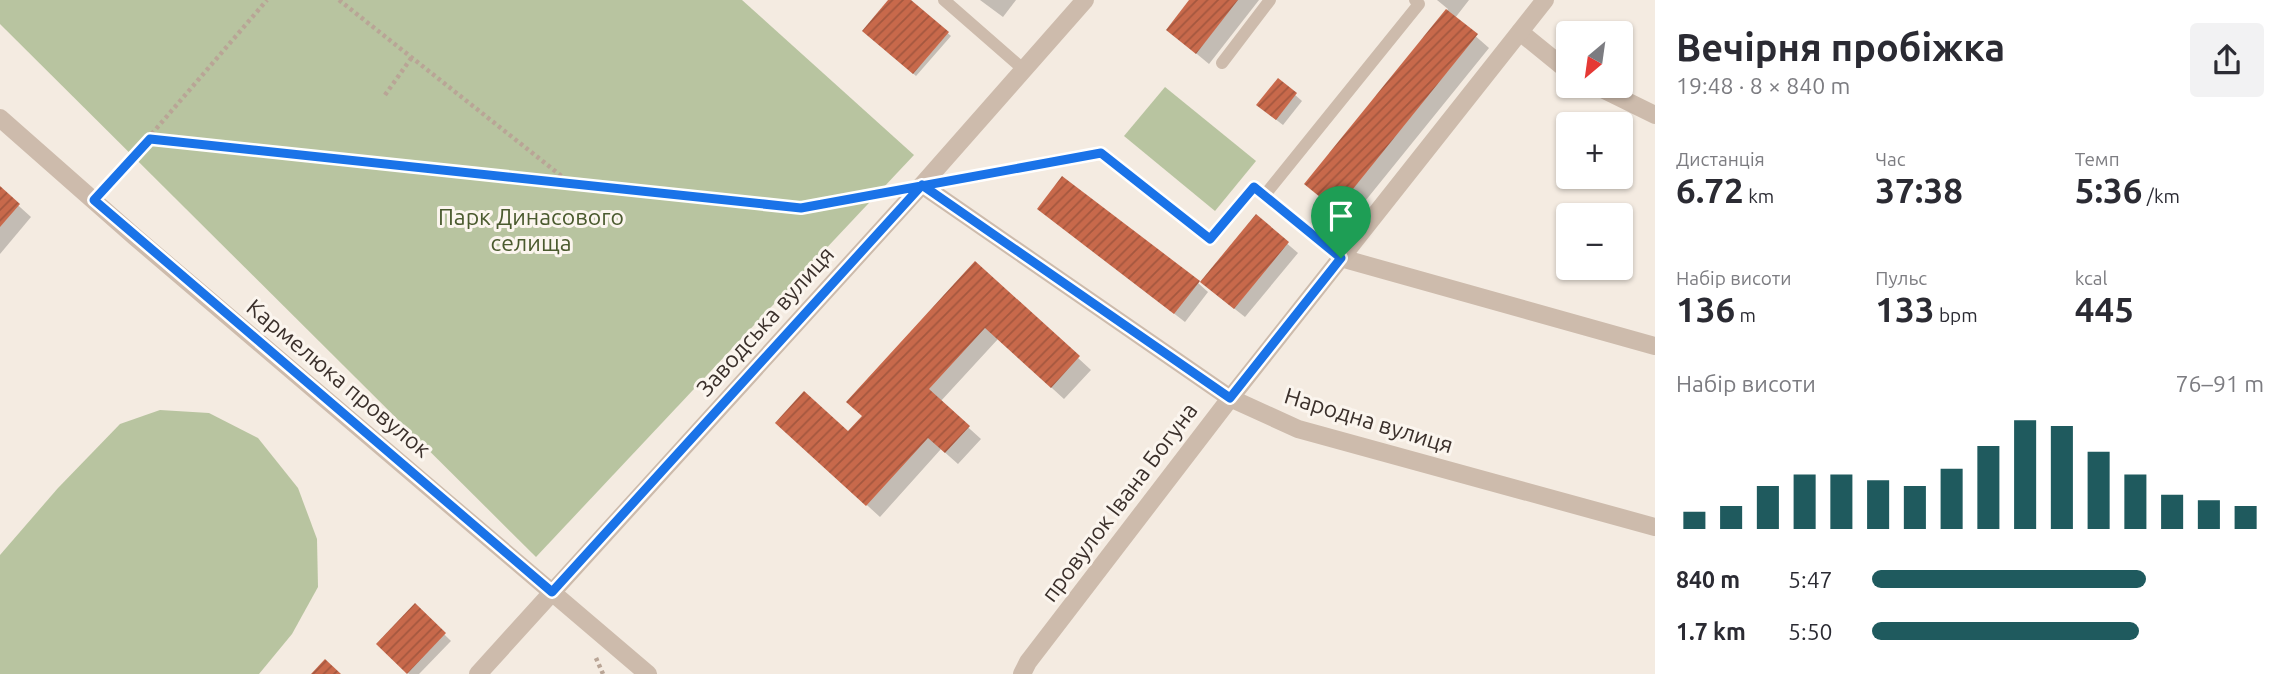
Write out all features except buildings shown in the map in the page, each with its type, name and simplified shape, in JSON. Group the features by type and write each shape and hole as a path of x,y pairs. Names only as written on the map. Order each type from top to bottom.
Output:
{"street":[{"name":"Заводська вулиця","path":"478,674 922,185 1085,0"},
{"name":"провулок Івана Богуна","path":"1022,674 1028,662 1230,398 1520,32 1538,3"},
{"path":"1520,32 1556,61"},
{"path":"1621,98 1655,115"},
{"name":"Кармелюка провулок","path":"0,118 648,674"},
{"name":"Народна вулиця","path":"922,185 1230,398 1298,429 1655,527"},
{"path":"1341,258 1655,346"}],"lane":[{"path":"944,0 1023,69"},
{"path":"1222,63 1270,0"},
{"path":"1264,196 1419,4 1415,0"},
{"path":"1101,153 1210,239 1254,187 1341,258"}],"path":[{"path":"94,200 150,139 267,0"},
{"path":"340,0 570,183"},
{"path":"385,95 412,57"},
{"path":"150,139 801,208 1101,153"}],"green space":[{"name":"Парк Динасового селища","path":"0,0 742,0 914,155 536,557 0,24"},
{"path":"1165,87 1256,161 1215,211 1124,136"},
{"path":"160,410 209,413 258,438 298,488 317,539 318,587 292,634 259,674 0,674 0,555 58,488 120,424"}],"route":[{"path":"1341,258 1230,398 922,185 552,592 94,200 150,139 801,208 922,185 1101,153 1210,239 1254,187 1341,258"}]}
